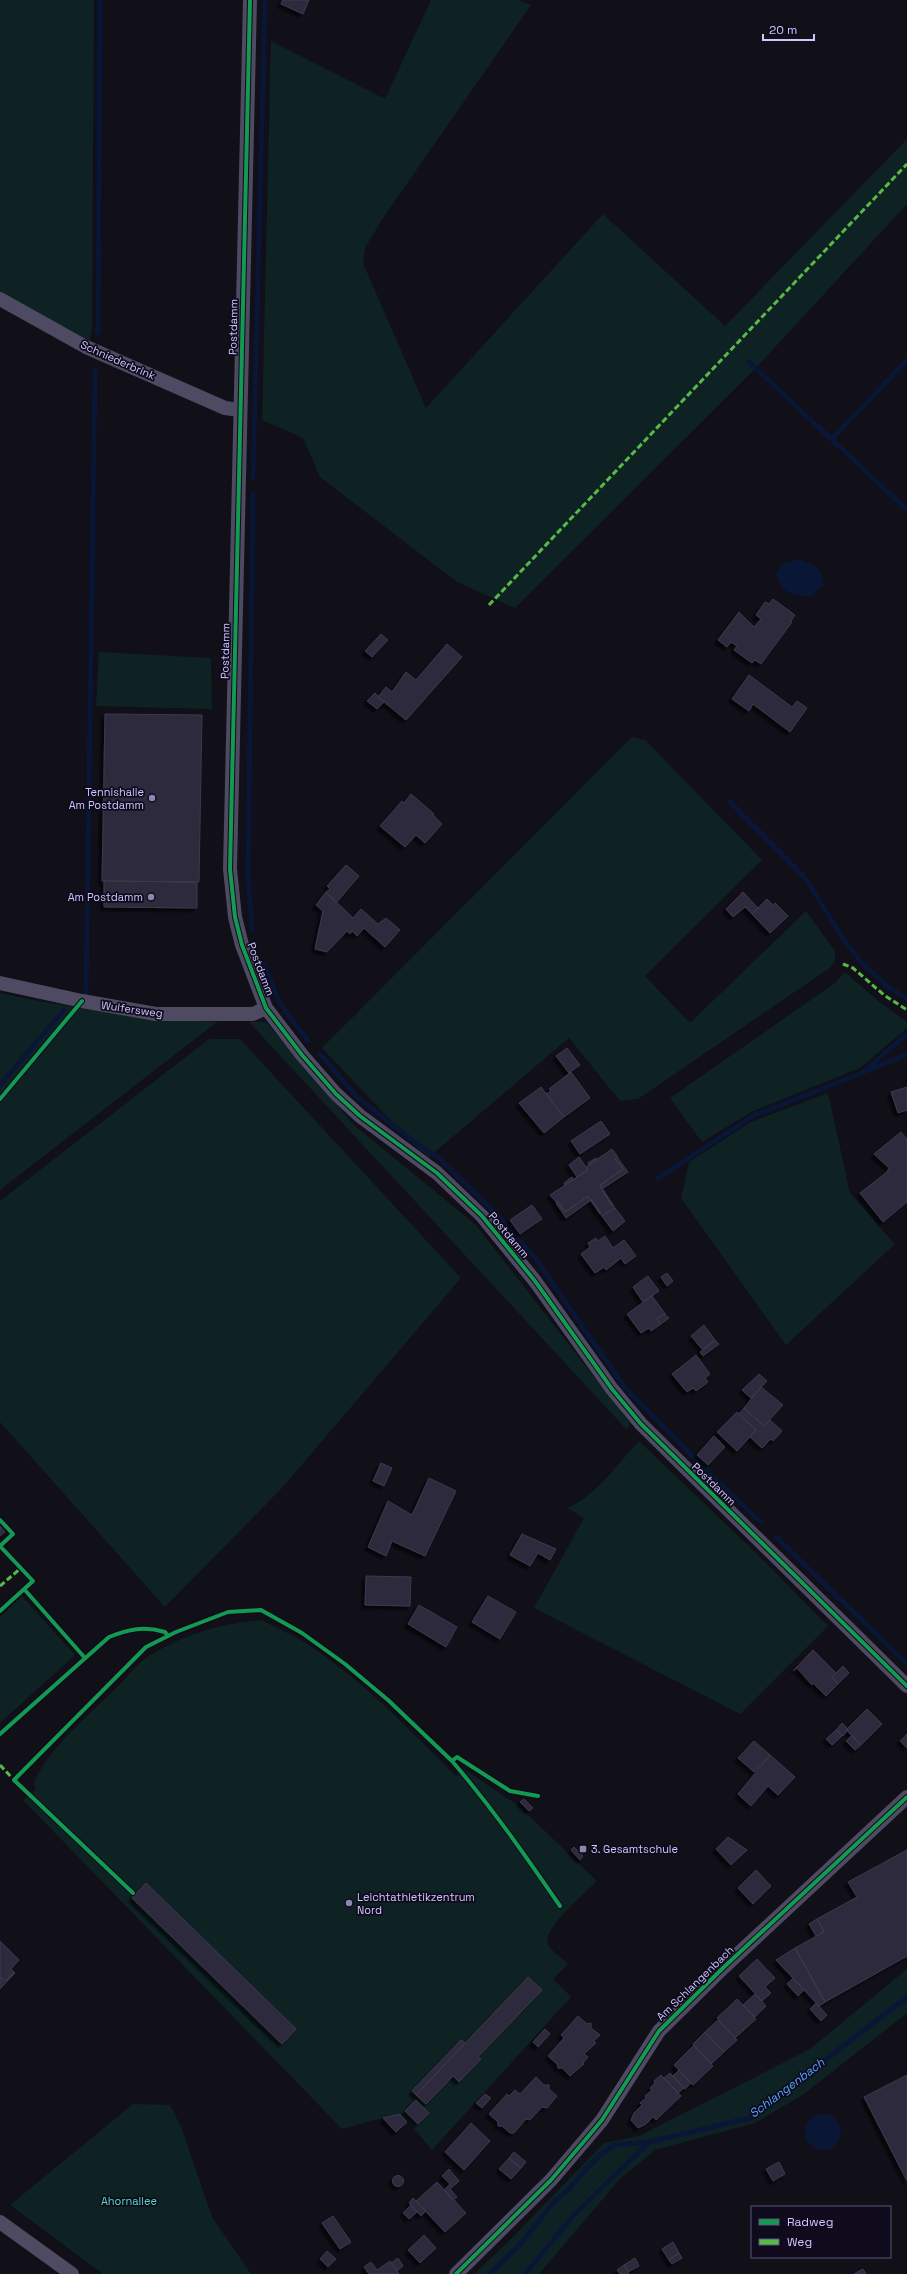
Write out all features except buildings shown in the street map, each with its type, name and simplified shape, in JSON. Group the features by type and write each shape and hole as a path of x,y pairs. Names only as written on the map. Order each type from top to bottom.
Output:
{"street":[{"name":"Postdamm","path":"250,0 230,869 235,917 242,945 266,1008 302,1055 336,1094 360,1116 437,1173 482,1216 535,1281 612,1389 641,1424 907,1686"},
{"name":"Schniederbrink","path":"0,299 86,347 225,408 240,410"},
{"name":"Wulfersweg","path":"0,983 82,1001 156,1014 253,1014 266,1008"},
{"name":"Am Schlangenbach","path":"456,2274 551,2180 602,2120 658,2031 724,1967 907,1797"},
{"path":"0,2222 72,2274"}],"green space":[{"path":"0,0 94,0 92,326 90,341 0,293"},
{"path":"431,0 519,0 531,5 381,221 365,248 363,263 426,408 603,214 725,326 907,139 907,204 752,372 515,608 457,582 320,477 303,438 262,420 271,41 385,99"},
{"path":"99,652 211,658 212,709 96,706"},
{"path":"632,737 645,740 762,860 645,976 690,1023 806,911 835,951 835,960 831,967 638,1099 620,1101 569,1038 429,1157 417,1148 322,1048"},
{"path":"845,972 877,1000 907,1022 907,1028 860,1068 751,1112 702,1142 670,1098 835,983"},
{"path":"0,993 54,1004 108,1012 217,1022 0,1190"},
{"path":"249,1022 266,1022 354,1125 476,1225 630,1423 627,1430"},
{"path":"209,1039 240,1039 461,1278 282,1488 165,1607 0,1422 0,1201"},
{"path":"828,1093 850,1193 895,1244 786,1345 681,1198 689,1162 751,1122"},
{"path":"639,1441 755,1552 828,1626 740,1714 534,1608 584,1518 567,1508 578,1503 597,1488"},
{"path":"22,1596 75,1655 0,1723 0,1617"},
{"name":"Leichtathletikzentrum Nord","path":"261,1620 299,1639 342,1669 382,1703 456,1776 464,1769 519,1806 597,1881 558,1920 551,1929 548,1937 549,1947 568,1964 553,1979 571,1997 432,2150 401,2113 342,2129 23,1800 36,1789 34,1783 41,1769 61,1743 143,1660 165,1647 191,1635 233,1624"},
{"path":"907,1969 907,2013 804,2094 755,2123 655,2150 620,2179 539,2274 474,2274 510,2240 604,2143 639,2136 810,2049"},
{"name":"Ahornallee","path":"133,2104 170,2105 182,2129 212,2217 251,2274 103,2274 10,2205"}],"water":[{"path":"799,559 813,565 822,575 824,585 810,597 788,592 778,581 776,574 782,564"},
{"path":"827,2114 836,2119 840,2125 840,2139 836,2145 827,2150 819,2150 810,2145 806,2139 805,2128 810,2119 816,2115"}],"waterway":[{"path":"98,333 100,0"},
{"path":"253,478 265,0"},
{"path":"832,439 907,360"},
{"path":"749,362 907,510"},
{"path":"86,993 95,371"},
{"path":"252,929 248,877 253,494"},
{"path":"730,802 806,879 842,937 860,961 889,988 907,998"},
{"path":"264,964 279,1002 308,1041"},
{"path":"0,1085 64,1010"},
{"path":"658,1178 753,1116 862,1073 907,1034"},
{"path":"320,1054 357,1097 417,1144 438,1157 499,1217 535,1258 625,1388 716,1480 762,1523"},
{"path":"867,1071 907,1054"},
{"path":"776,1537 907,1664"},
{"name":"Schlangenbach","path":"489,2274 517,2248 554,2202 569,2189 601,2154 614,2145 649,2142 750,2118 907,1997"},
{"name":"Schlangenbach","path":"525,2274 574,2215 649,2142"}],"marked path":[{"path":"489,605 907,164"},
{"path":"843,964 853,968 884,995 907,1010"},
{"path":"0,1586 21,1568"},
{"path":"0,1765 14,1780"}],"cycle path":[{"path":"250,0 230,869 235,917 242,945 266,1008 302,1055 336,1094 360,1116 437,1173 482,1216 535,1281 612,1389 641,1424 907,1686"},
{"path":"0,1099 82,1001"},
{"path":"0,1520 13,1534 0,1546 33,1581 0,1611"},
{"path":"24,1589 85,1658"},
{"path":"133,1893 14,1780 146,1647 176,1632 228,1612 261,1610 302,1633 345,1664 388,1700 452,1761 457,1757 510,1791 538,1796"},
{"path":"0,1734 109,1637 137,1629 157,1630 165,1632 168,1636"},
{"path":"452,1761 495,1815 560,1906"},
{"path":"456,2274 551,2180 602,2120 659,2031 724,1967 907,1797"}],"place":[{"name":"Tennishalle Am Postdamm","path":"152,798"},
{"name":"Am Postdamm","path":"151,897"},
{"name":"3. Gesamtschule","path":"583,1849"},
{"name":"Leichtathletikzentrum Nord","path":"349,1903"}]}
